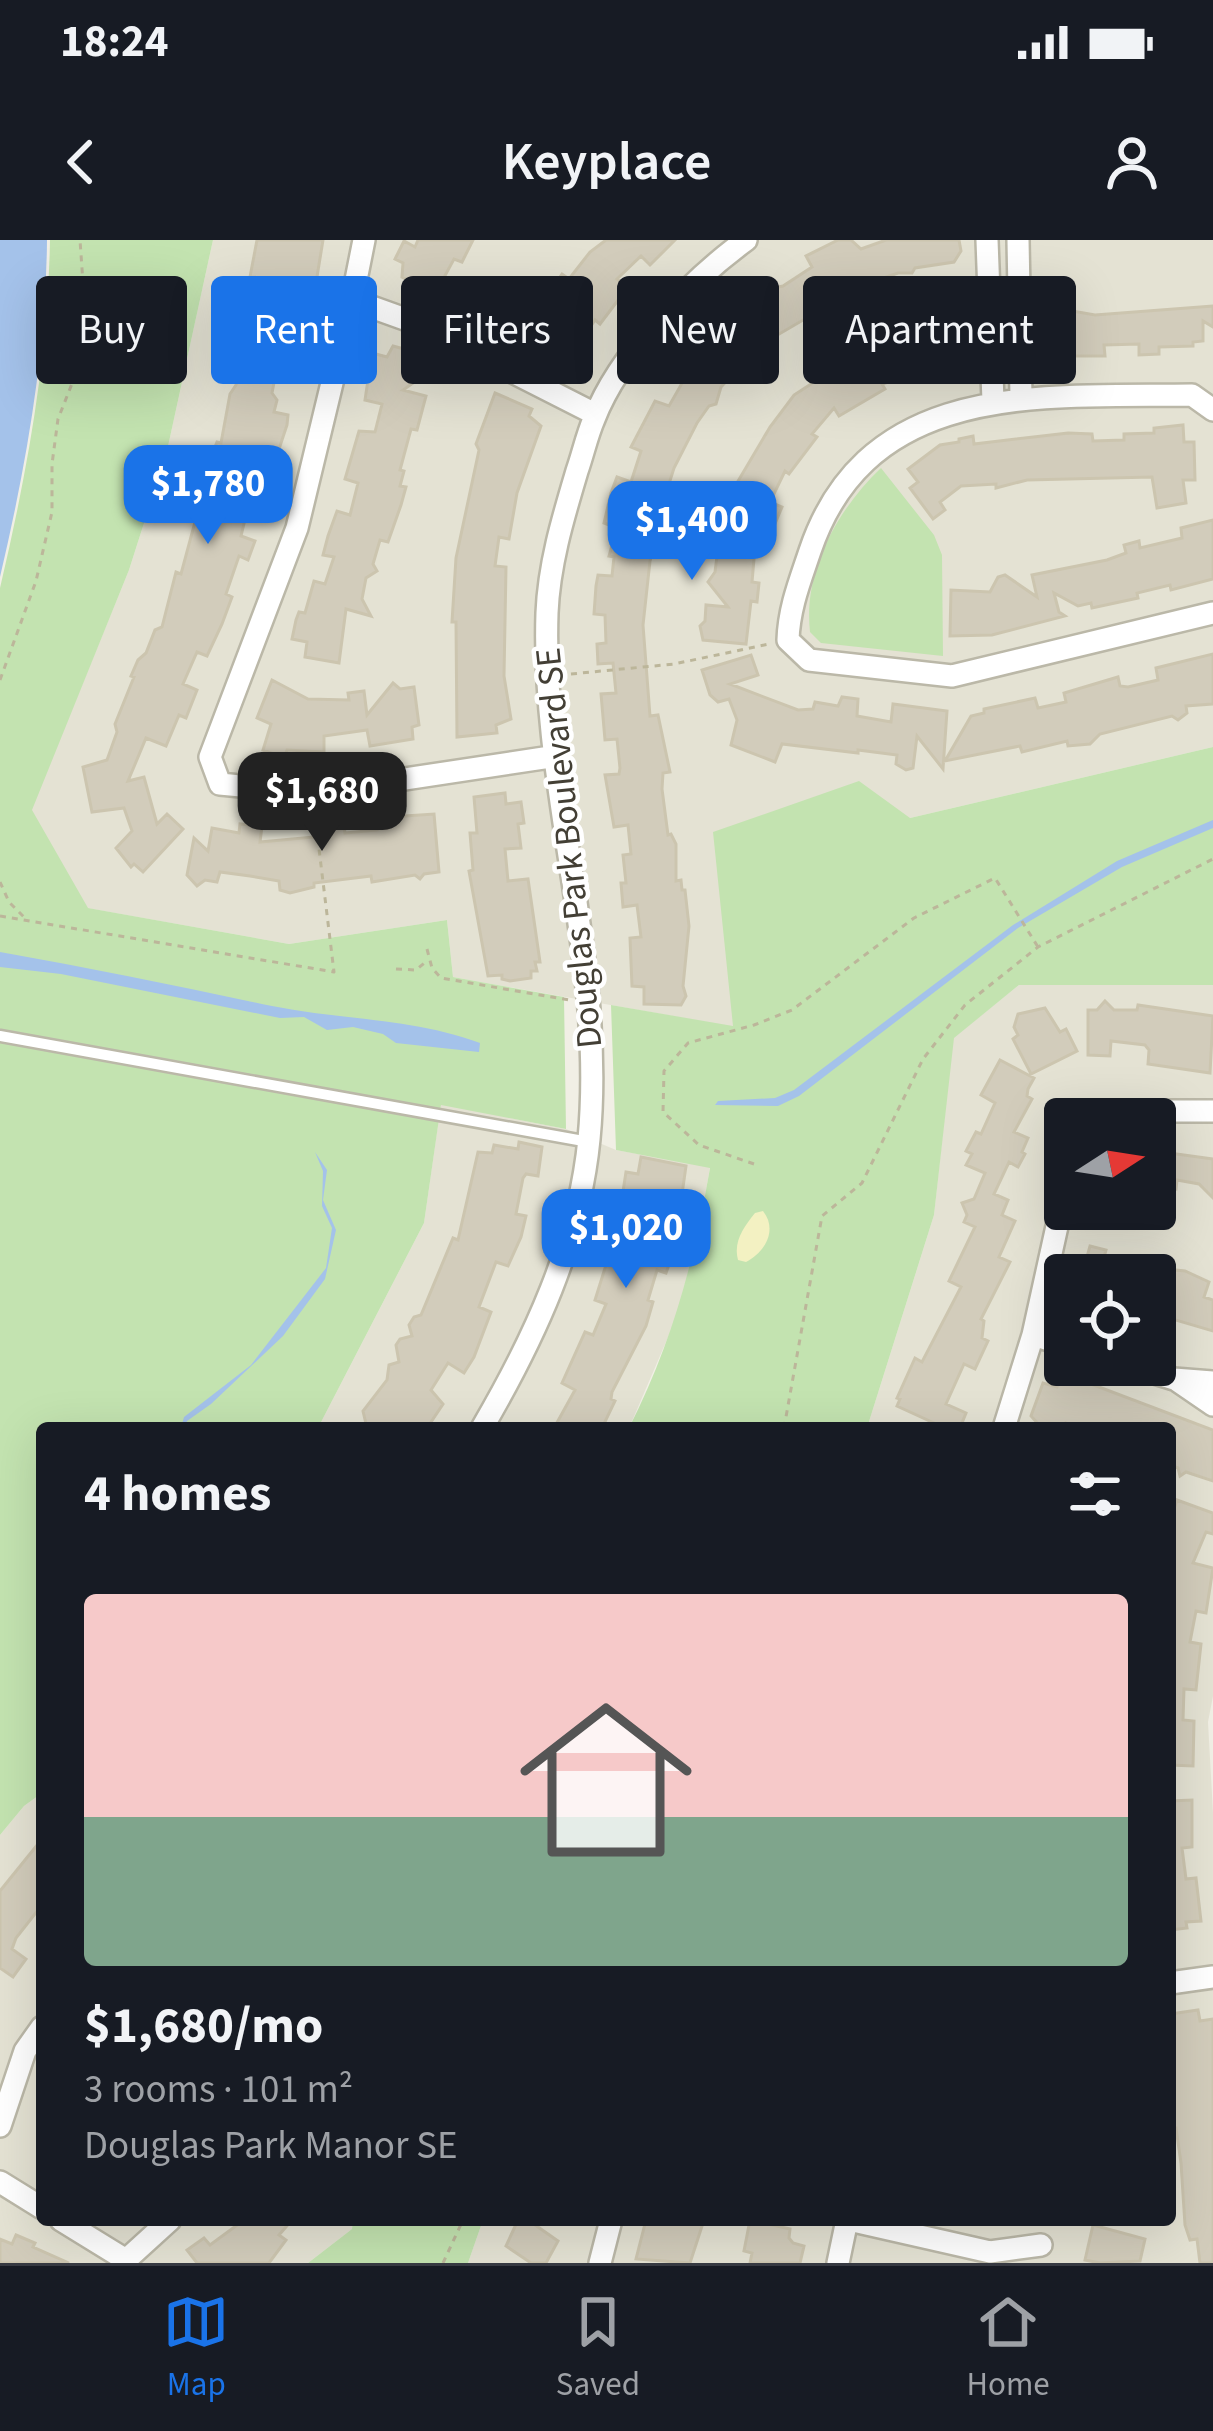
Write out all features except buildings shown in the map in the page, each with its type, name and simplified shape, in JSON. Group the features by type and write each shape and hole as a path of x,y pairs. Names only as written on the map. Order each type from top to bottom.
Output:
{"street":[{"path":"357,276 364,240"},
{"path":"987,240 993,400"},
{"path":"1018,240 1021,397"},
{"name":"Douglas Park Boulevard SE","path":"486,1422 530,1346 569,1240 589,1142 593,1035 548,676 547,610 556,539 595,414 640,343 736,243"},
{"path":"377,310 436,332 595,414"},
{"path":"332,384 297,528 210,758 220,784 312,793 556,756"},
{"path":"1213,410 1192,394 1021,397 993,400 936,418 886,442 840,488 817,532 789,615 788,640 809,660 952,676 1213,614"},
{"path":"1176,1112 1213,1112"},
{"path":"1006,1422 1033,1335 1056,1230"},
{"path":"1033,1335 1044,1338"},
{"path":"1176,1379 1213,1382"},
{"path":"1176,1380 1213,1405"},
{"path":"1176,1982 1213,1977"},
{"path":"0,2126 25,2051 36,2035"},
{"path":"0,2182 36,2204"},
{"path":"71,2226 126,2260 163,2226"},
{"path":"600,2263 609,2226"},
{"path":"838,2263 847,2226"},
{"path":"875,2226 990,2252 1040,2245"}],"lane":[{"path":"0,1036 589,1142"}],"path":[{"path":"0,680 36,580 52,512 58,418 79,366 86,326 80,240"},
{"path":"548,676 674,664 788,640"},
{"path":"0,916 334,972 312,793"},
{"path":"785,1422 823,1216 862,1183 923,1059 965,1005 1038,947 1213,859"},
{"path":"754,1164 699,1145 663,1112 664,1071 688,1043 792,1010 914,918 994,878 1038,947"},
{"path":"0,882 9,902 28,922"},
{"path":"428,949 441,978 589,1003"},
{"path":"396,969 416,970 430,959"},
{"path":"443,2263 460,2226"}],"shaded area":[{"path":"213,240 1213,240 1213,747 910,818 734,1027 453,977 447,920 289,944 87,908 31,810 129,570 167,451 182,384 187,384 187,359"},
{"path":"1019,985 1213,985 1213,1696 1208,1722 1213,1813 1213,2263 468,2263 481,2226 1176,2226 1176,1422 869,1422 934,1215 953,1038"},
{"path":"441,1104 566,1129 616,1150 710,1167 696,1251 675,1321 632,1422 321,1422 424,1223"},
{"path":"36,1797 36,2226 352,2226 308,2263 0,2263 0,1835"}],"green space":[{"path":"50,240 213,240 187,359 187,276 48,276"},
{"path":"38,384 182,384 167,451 129,570 32,810 88,908 289,944 447,920 453,977 564,997 566,1129 441,1105 424,1223 321,1422 36,1422 36,1797 0,1835 0,588"},
{"path":"881,468 934,535 942,555 943,656 821,643 810,632 812,586 827,542 851,502"},
{"path":"1213,747 1213,985 1019,985 954,1038 934,1215 869,1422 632,1422 680,1301 710,1168 616,1150 611,1005 733,1026 713,832 859,781 910,818"},
{"path":"481,2226 468,2263 308,2263 352,2229"}],"sand":[{"path":"763,1211 769,1226 764,1246 746,1262 738,1260 740,1235 755,1213"}],"water":[{"path":"0,240 47,240 45,276 36,276 33,410 0,577"},
{"path":"1213,820 1213,828 1122,867 1018,928 799,1096 778,1106 715,1105 718,1101 775,1098 794,1090 1013,925 1117,861"},
{"path":"0,952 272,1006 429,1029 480,1043 479,1052 396,1043 383,1034 353,1027 327,1030 304,1017 280,1018 61,974 0,967"},
{"path":"315,1152 327,1170 323,1200 336,1230 325,1279 283,1336 211,1404 183,1422 251,1365 326,1268 332,1228 322,1206 323,1171"}]}
